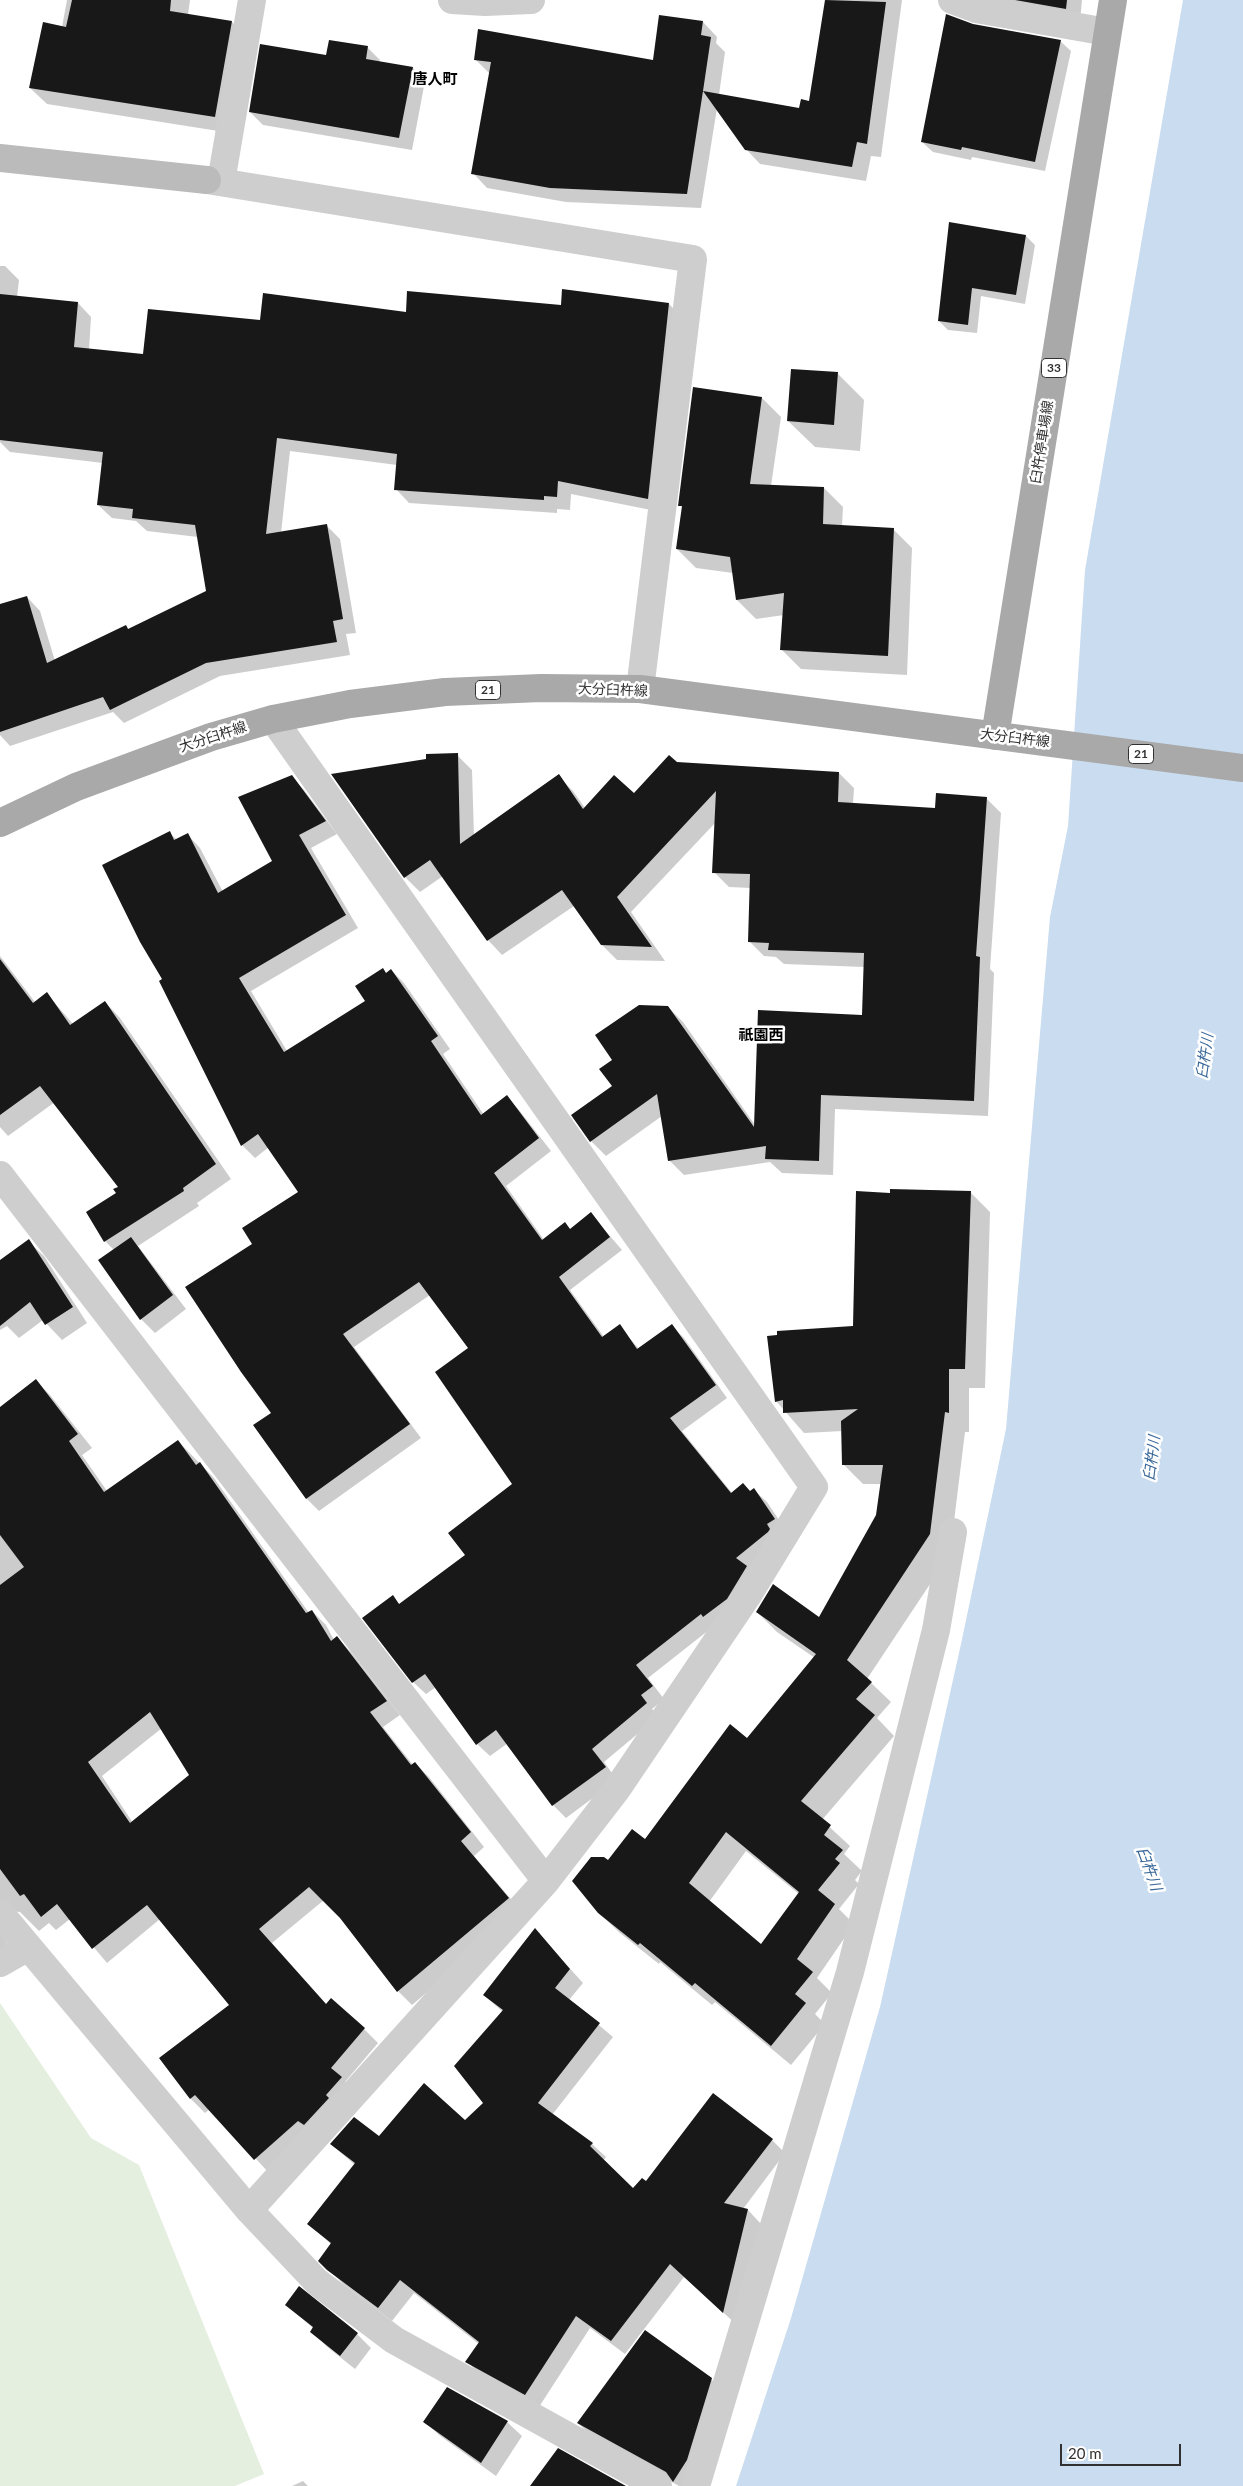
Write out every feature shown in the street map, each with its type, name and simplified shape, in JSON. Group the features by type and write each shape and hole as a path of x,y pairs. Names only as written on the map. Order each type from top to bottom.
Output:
{"main road":[{"name":"臼杵停車場線","path":"995,736 1113,0"},
{"name":"大分臼杵線","path":"0,822 76,787 141,762 211,737 272,719 350,704 445,692 541,688 640,689 1243,768"}],"street":[{"path":"214,181 252,0"},
{"path":"452,0 485,2 531,0"},
{"path":"968,3 1107,32"},
{"path":"0,158 214,181 693,259 640,689"},
{"path":"249,2210 546,1881 622,1781 748,1594 814,1487 272,719"},
{"path":"0,1175 546,1881"},
{"path":"696,2486 850,1972 936,1630 953,1532"},
{"path":"0,1913 249,2210 317,2282 394,2340 658,2486"},
{"path":"0,1963 28,1947"}],"green space":[{"path":"0,2003 91,2138 139,2165 264,2474 235,2486 0,2486"}],"water":[{"name":"臼杵川","path":"1183,0 1243,0 1243,2486 736,2486 791,2318 880,2007 961,1644 1006,1429 1050,917 1068,826 1085,570"}],"building":[{"path":"72,0 171,0 170,11 232,21 215,117 29,88 43,22 66,27"},
{"path":"825,0 886,2 867,144 857,142 852,167 745,150 703,91 799,108 801,99 809,101"},
{"path":"1015,0 1067,0 1066,9"},
{"path":"946,14 973,24 1061,40 1035,162 962,147 961,150 921,142"},
{"path":"659,15 703,21 701,35 711,37 687,194 550,188 471,174 491,62 474,60 478,29 653,60"},
{"path":"329,40 368,46 366,59 413,67 399,138 249,112 260,44 326,55"},
{"path":"949,222 1026,235 1016,295 972,288 968,325 938,321"},
{"path":"562,289 669,303 648,499 558,481 557,497 544,496 544,500 394,490 397,454 277,438 266,534 327,524 343,619 333,621 337,642 206,663 110,710 103,697 0,732 0,604 27,596 47,663 126,625 128,629 206,591 195,525 132,518 133,509 97,505 103,452 0,440 0,294 78,302 74,347 143,354 148,309 260,320 263,293 406,312 407,291 561,305"},
{"path":"791,369 838,372 834,425 787,421"},
{"path":"693,387 762,397 750,484 824,487 823,524 894,528 888,656 780,650 784,593 736,600 730,557 676,549 682,506 678,506"},
{"path":"458,753 460,844 559,774 583,809 614,775 634,793 669,755 677,762 839,772 838,802 935,808 936,793 987,797 976,956 980,957 974,1101 821,1095 819,1161 765,1159 766,1146 668,1161 657,1094 590,1142 571,1115 612,1086 599,1069 612,1060 595,1035 639,1005 668,1006 754,1127 758,1010 862,1015 864,953 768,950 769,943 748,942 750,874 712,873 716,791 617,897 652,947 601,945 562,890 487,941 430,860 404,878 331,774 426,759 426,754"},
{"path":"292,775 326,821 299,835 346,915 239,978 284,1052 365,1001 355,986 383,968 386,973 391,969 438,1036 431,1041 481,1115 507,1095 539,1138 494,1173 542,1240 565,1222 570,1229 591,1212 610,1237 559,1277 602,1337 620,1324 637,1349 672,1324 716,1385 670,1418 731,1493 743,1483 750,1491 754,1488 775,1519 767,1524 770,1529 768,1532 736,1558 747,1566 727,1599 703,1617 701,1614 636,1665 653,1686 641,1695 647,1703 592,1749 606,1767 552,1806 496,1730 476,1745 425,1674 412,1683 362,1618 393,1595 399,1604 465,1555 448,1533 512,1484 435,1372 468,1348 419,1282 343,1334 410,1424 306,1499 253,1425 271,1413 241,1372 185,1287 252,1244 242,1228 298,1192 258,1134 241,1146 159,981 162,979 140,942 102,865 170,831 174,840 188,833 218,893 272,861 238,797"},
{"path":"0,959 33,1003 47,992 70,1025 105,1001 216,1164 183,1188 184,1191 104,1242 86,1212 116,1193 113,1189 118,1187 40,1086 0,1115"},
{"path":"890,1189 971,1191 965,1369 949,1369 949,1413 945,1412 930,1534 847,1660 872,1682 856,1699 875,1715 801,1801 831,1825 824,1835 843,1850 835,1859 840,1863 818,1890 835,1904 797,1959 813,1972 795,1994 806,2003 771,2046 695,1983 692,1986 640,1943 638,1945 598,1913 572,1881 591,1857 604,1857 608,1860 632,1829 645,1839 730,1724 747,1738 816,1654 756,1612 773,1584 819,1617 876,1515 883,1465 842,1465 841,1421 858,1409 783,1413 783,1400 775,1402 767,1336 777,1335 777,1331 853,1326 856,1191 890,1193","holes":["726,1832 799,1892 761,1944 689,1883"]},
{"path":"131,1237 173,1295 140,1320 98,1260"},
{"path":"29,1239 73,1307 45,1325 30,1302 0,1326 0,1260"},
{"path":"36,1379 78,1434 69,1441 104,1492 178,1440 196,1465 200,1462 306,1613 312,1610 331,1641 337,1636 387,1701 370,1712 411,1765 415,1762 471,1832 461,1841 509,1898 397,1992 340,1918 309,1887 259,1929 326,2004 331,1998 365,2028 331,2068 342,2077 326,2095 329,2098 304,2125 298,2121 254,2160 195,2095 190,2099 159,2058 229,2005 147,1905 92,1949 57,1904 41,1917 24,1894 20,1896 0,1869 0,1585 24,1567 0,1535 0,1407","holes":["150,1712 189,1775 130,1823 88,1762"]},
{"path":"535,1928 570,1969 555,1988 600,2023 538,2103 593,2143 590,2146 633,2188 642,2178 646,2181 713,2093 773,2139 724,2203 748,2209 723,2313 670,2264 611,2341 576,2316 525,2395 465,2362 479,2342 400,2280 378,2308 327,2270 318,2261 331,2243 307,2224 355,2163 330,2144 354,2117 379,2136 424,2083 465,2120 483,2103 454,2066 503,2010 483,1995"},
{"path":"299,2286 358,2333 340,2356 310,2332 313,2327 285,2305"},
{"path":"645,2330 712,2378 687,2460 673,2482 666,2472 577,2423"},
{"path":"447,2387 508,2421 481,2463 423,2422"},
{"path":"558,2448 626,2486 530,2486"}],"district":[{"name":"唐人町","path":"435,79"},
{"name":"祇園西","path":"761,1035"}]}
